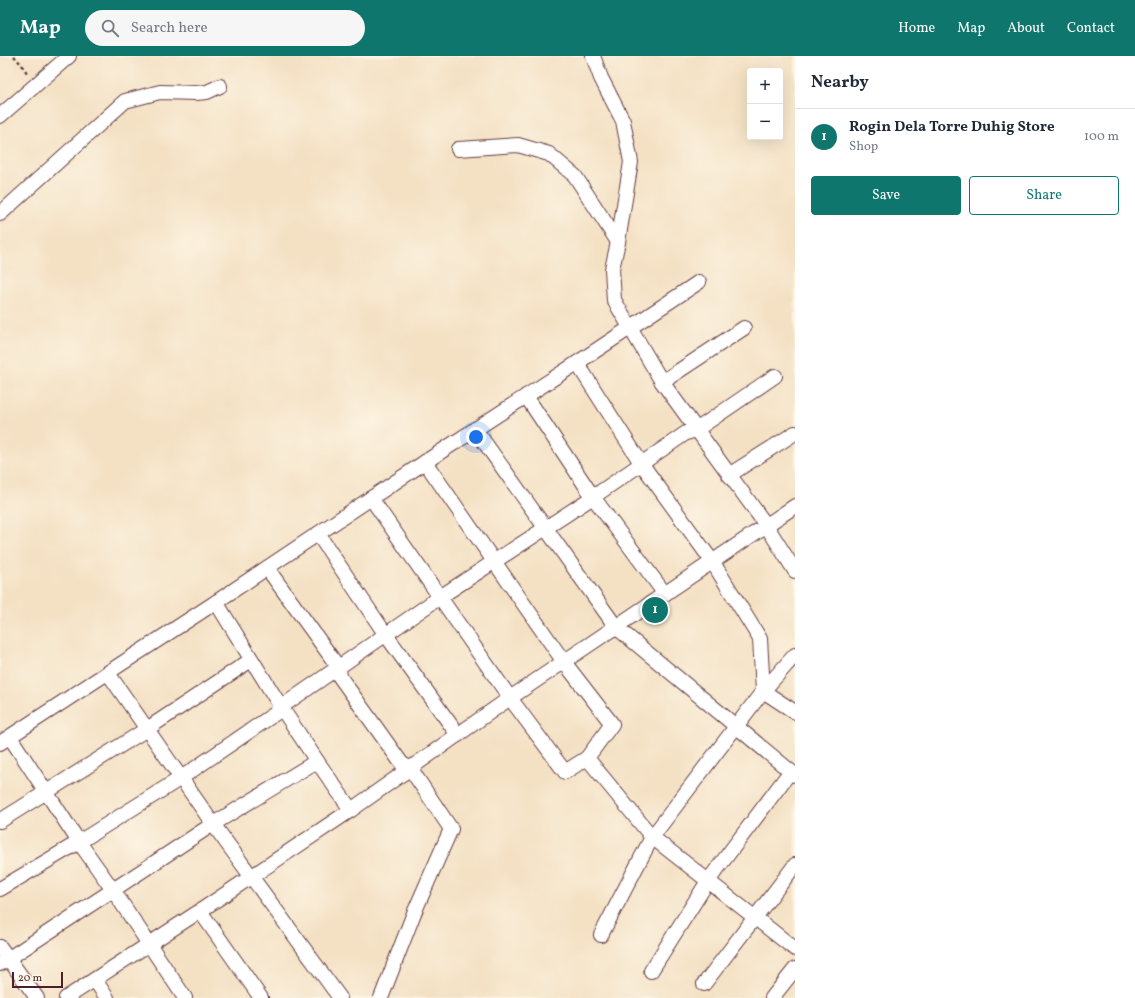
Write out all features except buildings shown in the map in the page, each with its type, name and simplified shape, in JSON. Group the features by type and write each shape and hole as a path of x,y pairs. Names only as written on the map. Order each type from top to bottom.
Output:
{"street":[{"path":"0,116 69,56"},
{"path":"593,56 601,78 623,121 631,162 612,269 614,300 662,382 766,525 795,571"},
{"path":"0,214 125,101 160,92 207,92 220,86"},
{"path":"458,149 518,145 549,154 575,176 618,242"},
{"path":"185,998 46,792 5,740 216,602 475,429 577,364 699,282"},
{"path":"662,382 744,328"},
{"path":"577,364 641,463 712,562 760,639 763,691"},
{"path":"0,889 79,842 181,778 440,597 593,497 686,432 696,430 775,376"},
{"path":"526,396 593,497 665,594"},
{"path":"475,429 544,528 616,627 793,774 708,881 651,970"},
{"path":"729,475 795,433"},
{"path":"371,498 510,698 565,772 587,758 612,724 564,662 425,462"},
{"path":"66,998 351,810 510,698 795,506"},
{"path":"318,534 386,635 458,735"},
{"path":"267,568 339,668 340,677 402,764 410,768 452,829 414,912 382,998"},
{"path":"216,602 281,708 351,810"},
{"path":"601,935 652,837 763,691 795,655"},
{"path":"0,821 147,729 252,660"},
{"path":"108,673 250,877 340,998"},
{"path":"763,691 795,712"},
{"path":"587,758 652,837 795,949"},
{"path":"37,998 3,956 113,890 213,824 317,762"},
{"path":"704,984 795,865"},
{"path":"200,911 261,998"},
{"path":"772,998 795,969"},
{"path":"95,980 107,998"}],"path":[{"path":"14,56 36,85"}],"place":[{"name":"Rogin Dela Torre Duhig Store","path":"655,610"}]}
